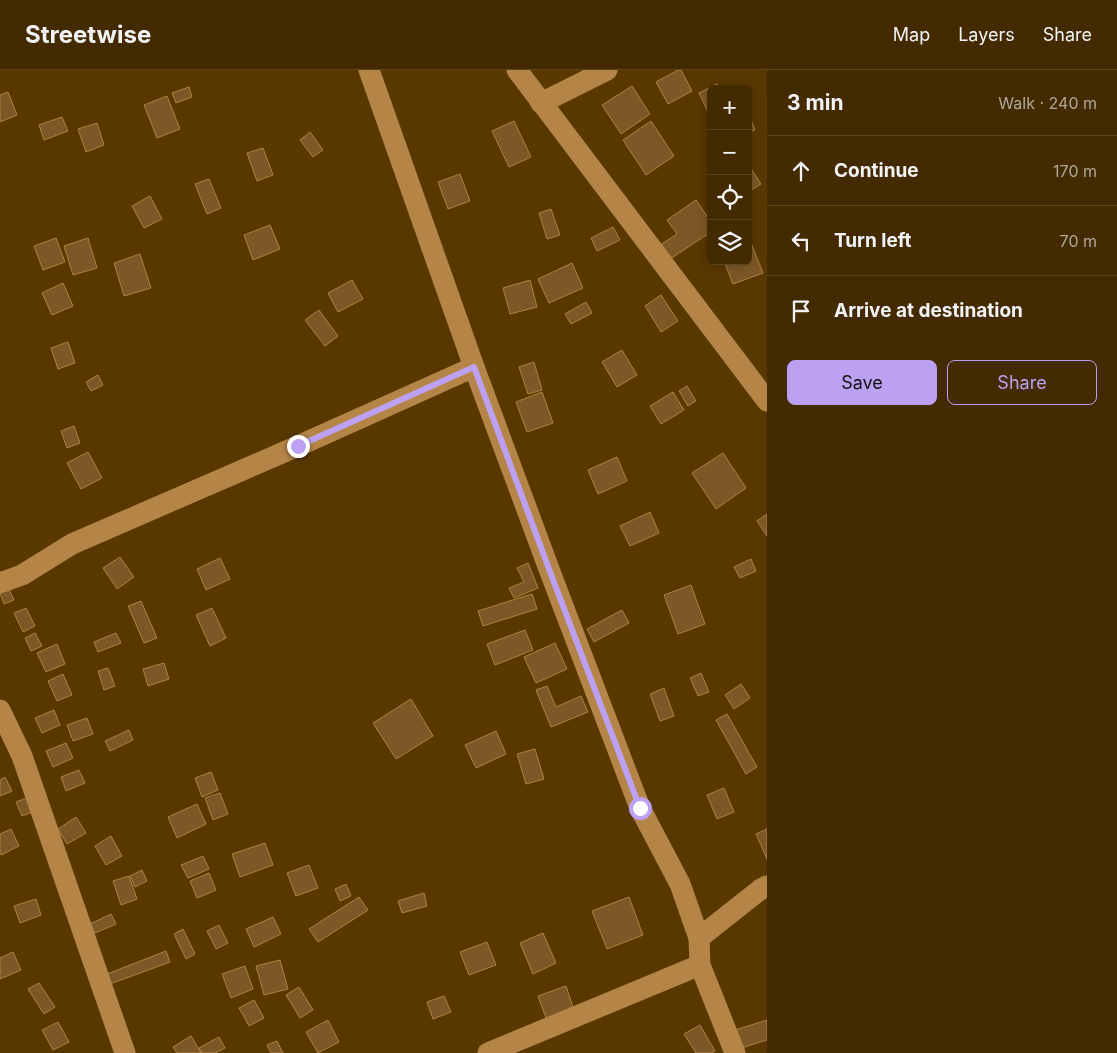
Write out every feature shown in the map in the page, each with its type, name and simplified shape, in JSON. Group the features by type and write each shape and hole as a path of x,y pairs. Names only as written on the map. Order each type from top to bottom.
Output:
{"street":[{"path":"369,70 474,367 640,808 680,884 699,938 700,965 736,1053"},
{"path":"516,70 767,401"},
{"path":"541,102 607,70"},
{"path":"0,583 22,576 72,544 474,367"},
{"path":"0,710 22,756 125,1053"},
{"path":"699,938 767,886"},
{"path":"488,1053 700,965"}],"building":[{"path":"681,70 692,91 668,104 656,82"},
{"path":"632,86 650,114 621,134 602,105"},
{"path":"189,87 192,97 176,103 172,93"},
{"path":"707,89 707,110 699,93"},
{"path":"8,92 17,115 0,122 0,95"},
{"path":"167,96 180,129 157,138 144,105"},
{"path":"62,117 68,131 44,140 39,125"},
{"path":"514,121 531,157 509,167 492,131"},
{"path":"651,121 674,156 646,175 623,140"},
{"path":"97,123 104,145 86,152 78,129"},
{"path":"310,132 323,150 313,157 300,140"},
{"path":"263,148 273,175 257,181 247,153"},
{"path":"752,170 761,184 752,190"},
{"path":"460,174 470,201 448,209 438,182"},
{"path":"209,179 221,208 207,214 195,184"},
{"path":"150,196 162,219 144,228 132,206"},
{"path":"696,200 707,216 707,235 667,261 657,247 677,234 667,220"},
{"path":"551,209 560,235 547,239 539,213"},
{"path":"270,225 280,249 253,260 244,235"},
{"path":"613,227 620,240 597,251 591,238"},
{"path":"56,238 65,262 43,270 34,246"},
{"path":"88,238 97,268 73,275 64,246"},
{"path":"752,246 763,273 733,284 726,265 752,265"},
{"path":"140,254 151,288 124,296 114,263"},
{"path":"572,263 583,288 549,303 538,279"},
{"path":"352,280 363,299 338,312 328,293"},
{"path":"530,280 537,307 510,314 503,288"},
{"path":"63,283 73,306 52,315 42,293"},
{"path":"661,295 678,321 661,332 645,306"},
{"path":"586,302 592,313 571,324 565,314"},
{"path":"319,310 338,336 325,346 305,320"},
{"path":"68,342 75,363 58,369 51,348"},
{"path":"622,350 637,375 617,387 602,362"},
{"path":"534,362 542,390 528,394 519,367"},
{"path":"98,375 103,385 91,391 86,382"},
{"path":"687,386 696,401 688,406 679,391"},
{"path":"542,392 553,423 527,432 516,402"},
{"path":"673,392 684,410 661,424 650,406"},
{"path":"74,426 80,443 67,448 61,431"},
{"path":"88,452 102,478 81,489 67,463"},
{"path":"723,453 746,488 716,509 692,473"},
{"path":"617,457 627,481 598,494 588,470"},
{"path":"650,512 659,533 630,546 620,526"},
{"path":"767,514 767,536 757,521"},
{"path":"120,557 134,577 117,589 103,568"},
{"path":"220,558 230,579 206,590 197,569"},
{"path":"751,559 756,571 740,578 734,567"},
{"path":"528,563 538,588 514,598 509,588 524,582 517,568"},
{"path":"691,585 705,624 678,634 664,595"},
{"path":"9,589 14,600 4,604 0,593"},
{"path":"532,594 537,609 483,626 478,611"},
{"path":"141,601 157,638 144,643 128,606"},
{"path":"26,608 35,626 23,632 14,613"},
{"path":"212,608 226,638 210,646 196,615"},
{"path":"622,610 629,623 594,642 587,629"},
{"path":"525,630 533,650 495,665 487,644"},
{"path":"35,633 42,646 31,651 25,638"},
{"path":"116,633 121,643 98,652 94,642"},
{"path":"555,643 567,669 536,683 524,657"},
{"path":"57,644 65,664 46,672 37,653"},
{"path":"164,663 169,679 148,686 143,669"},
{"path":"108,668 115,686 104,690 98,671"},
{"path":"701,673 709,692 698,696 690,678"},
{"path":"63,674 72,695 57,701 48,681"},
{"path":"741,684 750,698 734,709 725,695"},
{"path":"547,686 556,707 581,696 588,712 551,727 536,690"},
{"path":"664,688 674,716 660,721 650,694"},
{"path":"411,699 433,736 396,759 373,723"},
{"path":"54,710 60,725 42,733 35,718"},
{"path":"727,714 757,767 746,774 716,720"},
{"path":"87,718 93,734 73,741 67,725"},
{"path":"129,730 133,740 110,751 105,741"},
{"path":"496,731 506,754 476,768 465,745"},
{"path":"66,743 73,758 53,767 46,751"},
{"path":"535,749 544,779 526,784 517,754"},
{"path":"79,770 85,783 66,791 61,777"},
{"path":"211,772 218,790 202,797 195,778"},
{"path":"5,777 12,791 0,796 0,780"},
{"path":"724,788 734,812 717,819 707,795"},
{"path":"220,793 228,814 213,820 205,798"},
{"path":"27,798 33,812 22,816 16,802"},
{"path":"197,804 206,824 177,838 168,817"},
{"path":"76,817 86,833 67,844 58,829"},
{"path":"11,829 19,846 1,855 0,834"},
{"path":"767,829 767,859 756,834"},
{"path":"111,836 122,856 106,865 95,846"},
{"path":"265,843 273,865 240,877 232,854"},
{"path":"203,856 209,869 188,878 181,865"},
{"path":"309,865 318,888 296,896 287,873"},
{"path":"142,870 147,881 135,887 130,876"},
{"path":"209,873 216,890 197,898 190,881"},
{"path":"129,876 137,899 121,905 113,881"},
{"path":"346,884 351,896 340,901 335,889"},
{"path":"424,893 427,906 402,913 398,901"},
{"path":"359,897 368,910 318,942 309,929"},
{"path":"629,897 643,935 607,949 592,911"},
{"path":"36,899 41,915 20,923 14,906"},
{"path":"111,914 116,924 95,933 90,924"},
{"path":"273,917 281,934 254,947 246,929"},
{"path":"219,925 228,943 216,949 207,931"},
{"path":"183,929 195,954 186,959 174,934"},
{"path":"543,933 556,963 533,974 520,943"},
{"path":"487,942 496,965 469,975 460,952"},
{"path":"166,951 170,962 110,984 107,974"},
{"path":"13,952 21,970 0,979 0,958"},
{"path":"280,960 288,989 264,995 256,966"},
{"path":"245,966 253,989 231,998 222,974"},
{"path":"39,983 55,1007 44,1014 28,989"},
{"path":"566,986 577,1019 550,1029 538,996"},
{"path":"299,987 313,1010 300,1018 286,995"},
{"path":"444,996 451,1012 433,1019 427,1002"},
{"path":"254,1000 264,1018 249,1026 239,1008"},
{"path":"328,1020 339,1042 318,1053 306,1032"},
{"path":"767,1020 767,1040 738,1049 732,1031"},
{"path":"58,1022 69,1042 53,1050 42,1030"},
{"path":"700,1025 715,1051 711,1053 696,1053 684,1034"},
{"path":"191,1036 201,1053 177,1053 173,1047"},
{"path":"219,1037 225,1048 215,1053 202,1053 199,1048"},
{"path":"277,1041 283,1053 271,1053 267,1045"}],"route":[{"path":"298,446 474,367 640,808"}]}
